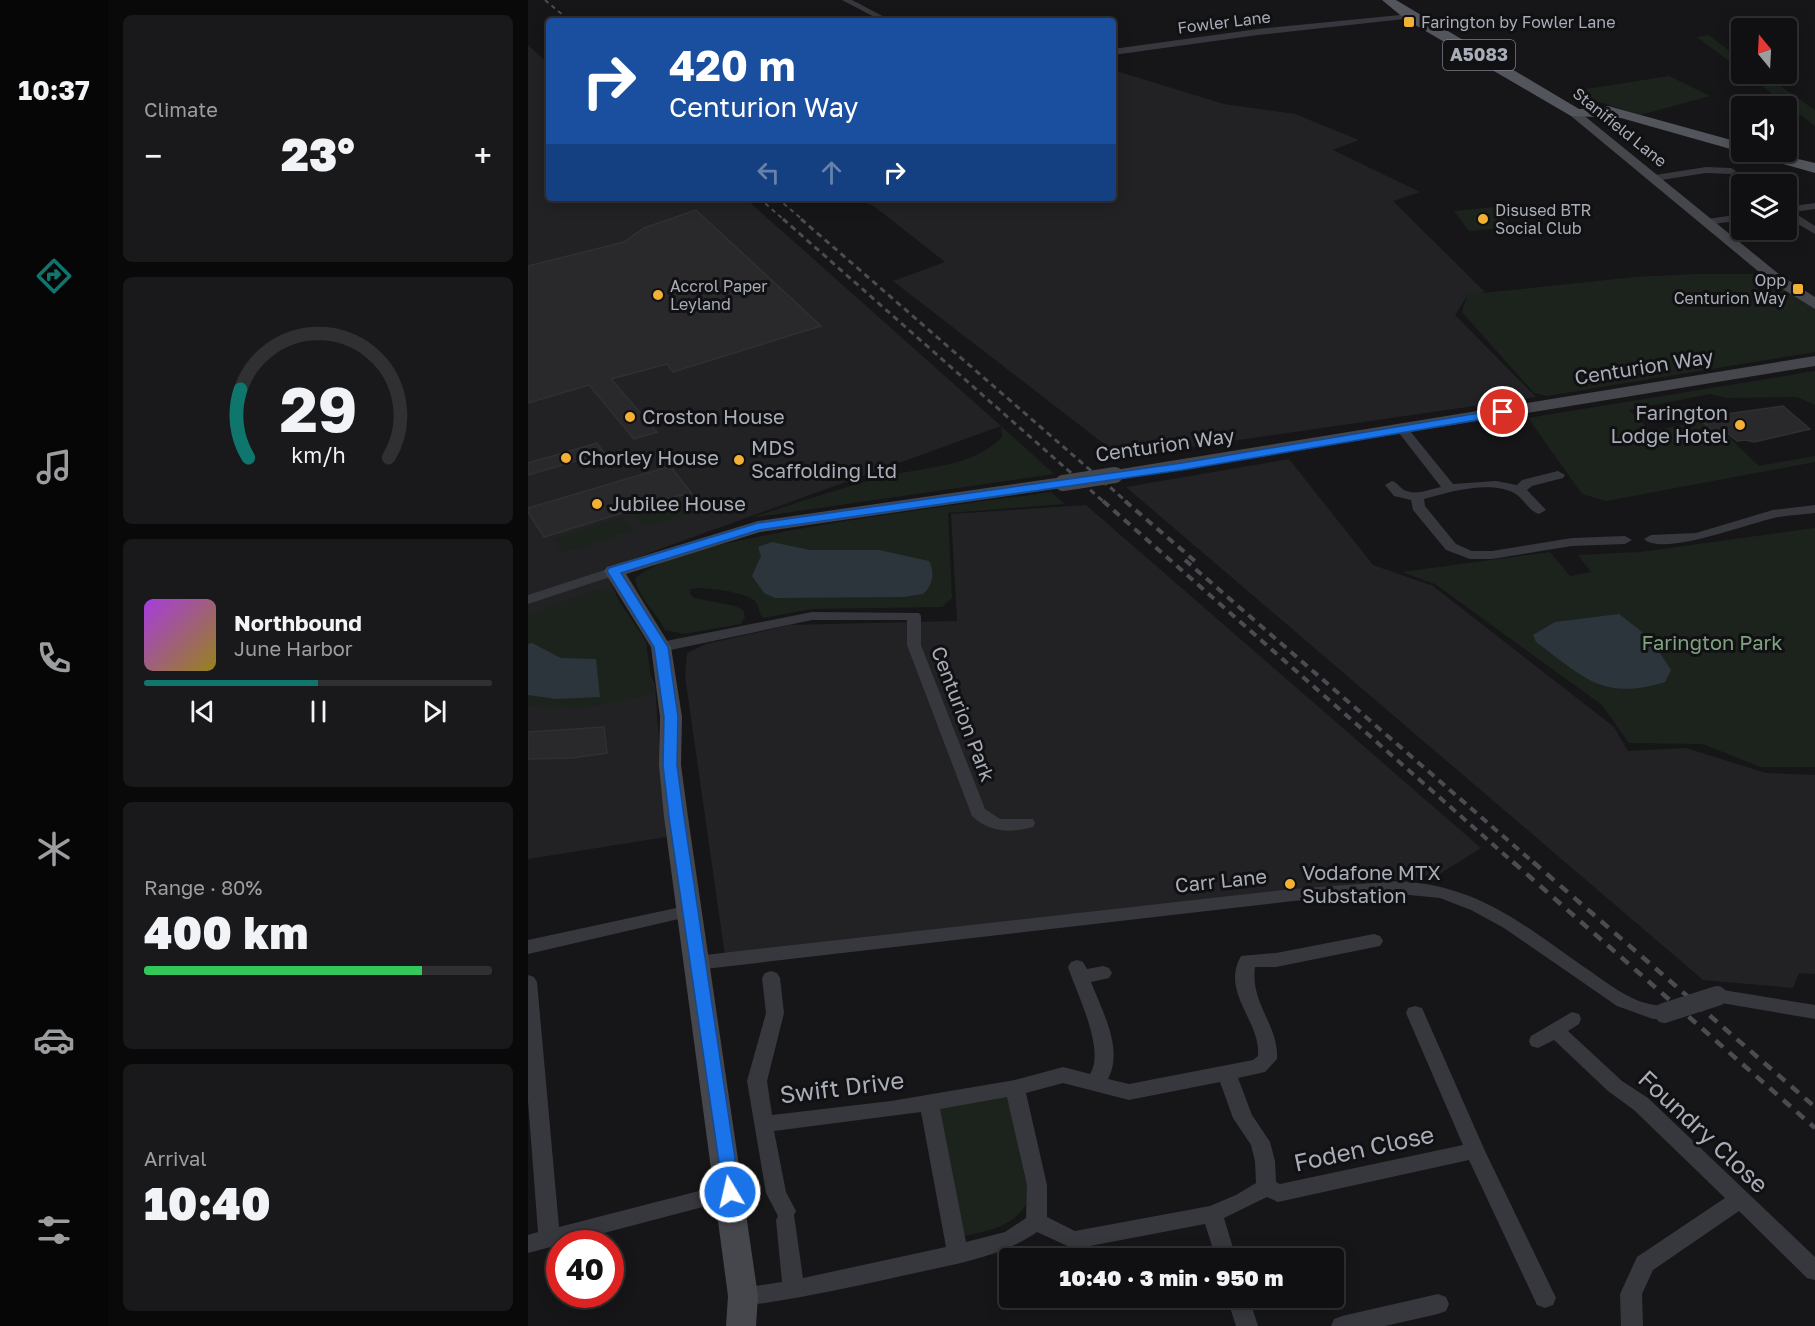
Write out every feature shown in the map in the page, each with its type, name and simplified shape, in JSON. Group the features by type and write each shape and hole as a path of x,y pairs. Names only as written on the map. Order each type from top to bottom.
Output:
{"main road":[{"name":"Stanifield Lane","path":"1388,0 1410,16 1570,109"},
{"name":"A5083","path":"1570,109 1622,114 1731,145"},
{"path":"1791,162 1815,168"}],"street":[{"path":"846,0 882,18"},
{"name":"Fowler Lane","path":"1116,52 1258,32 1410,16"},
{"name":"Stanifield Lane","path":"1570,109 1775,278 1815,304"},
{"path":"1655,178 1706,170 1731,171"},
{"path":"1797,209 1815,206"},
{"path":"1707,222 1731,219"},
{"path":"1797,219 1815,231"},
{"name":"Centurion Way","path":"528,600 758,526 1115,475 1815,361"},
{"path":"1402,429 1450,489"},
{"path":"1519,490 1527,483 1558,475"},
{"path":"1392,484 1399,493 1417,497 1450,489 1488,484 1519,490 1539,510"},
{"path":"1417,497 1418,507 1451,547 1461,552 1492,555 1561,550 1625,540"},
{"path":"1651,539 1697,537 1758,517 1815,509"},
{"path":"1758,517 1772,526"},
{"path":"614,571 661,647 671,717 670,765 743,1296 741,1326"},
{"name":"Centurion Park","path":"661,647 812,616 914,616 914,645 978,812 988,822 1001,825 1027,823"},
{"name":"Carr Lane","path":"696,963 1293,895 1383,888 1417,890 1460,898 1518,930 1617,1000 1649,1013 1664,1013 1717,996 1815,1012"},
{"path":"528,947 690,911"},
{"name":"Swift Drive","path":"763,1124 1015,1088 1063,1075 1130,1092 1227,1075 1258,1067 1267,1059 1267,1041 1253,1014 1244,987 1247,961 1276,960 1374,941"},
{"path":"1096,1082 1104,1065 1092,1006 1084,994 1078,972 1103,973"},
{"name":"Swift Drive","path":"771,978 775,1013 757,1081 776,1192 786,1216 794,1290"},
{"path":"528,982 548,1230"},
{"name":"Foden Close","path":"1415,1013 1475,1151 1545,1298"},
{"name":"Foundry Close","path":"1538,1041 1564,1025 1615,1086 1641,1104 1738,1200 1815,1271"},
{"path":"1036,1222 1074,1240 1212,1214 1243,1201 1266,1186 1265,1161 1260,1142 1243,1118 1227,1075"},
{"path":"1015,1088 1037,1185 1036,1222"},
{"name":"Swift Drive","path":"929,1102 958,1254"},
{"name":"Foden Close","path":"1266,1186 1278,1193 1475,1151"},
{"path":"584,1230 730,1192"},
{"path":"1632,1326 1631,1294 1645,1264 1738,1200"},
{"path":"1212,1214 1223,1248"},
{"path":"743,1296 794,1290 958,1254 1011,1239 1036,1222"},
{"path":"528,1244 546,1240"},
{"path":"1347,1325 1438,1304"},
{"path":"1241,1308 1247,1326"}],"shaded area":[{"path":"528,45 546,61 546,201 748,201 1001,426 605,569 655,685 666,837 528,859"},
{"path":"1116,71 1224,104 1295,114 1359,140 1333,150 1420,192 1393,201 1485,292 1467,296 1455,315 1536,397 1121,457 893,281 945,262 875,207 862,201 1116,201"},
{"path":"1289,459 1373,565 1433,586 1614,727 1628,751 1686,748 1766,773 1815,775 1815,974 1799,973 1793,988 1703,980 1126,487"},
{"path":"1086,505 1481,848 1438,875 725,956 685,676 687,653 706,644 790,625 957,621 951,514"},
{"path":"772,542 810,550 879,550 929,561 932,578 923,594 904,597 775,598 764,593 752,576 761,556 758,547"},
{"path":"1619,614 1650,638 1671,670 1665,682 1625,689 1595,683 1536,642 1533,635 1555,622"},
{"path":"532,643 561,658 596,659 600,697 556,699 528,695 528,644"}],"green space":[{"path":"1708,35 1731,52 1731,62 1697,37"},
{"path":"1669,76 1710,96 1640,115 1568,92"},
{"path":"1759,84 1777,84 1795,96 1775,96"},
{"path":"1797,98 1815,110 1815,126 1797,112"},
{"name":"Disused BTR Social Club","path":"1494,207 1513,227 1469,231 1454,211"},
{"path":"1760,274 1815,307 1815,352 1547,396 1534,393 1462,312 1467,296 1474,294 1635,277"},
{"path":"1815,371 1815,405 1797,397 1727,398 1710,394 1629,410 1651,431 1702,421 1716,434 1728,436 1759,466 1815,456 1815,462 1606,501 1582,494 1528,418"},
{"path":"1001,426 1054,474 750,518 882,477 962,461 990,447 1002,437"},
{"path":"1051,492 1065,504 948,513 952,598 942,607 812,609 763,618 755,601 750,598 724,590 696,588 690,589 690,594 694,598 735,606 743,610 745,617 741,624 684,634 665,630 640,592 635,579 661,563 764,535 898,513"},
{"path":"711,499 716,505 649,526 643,525 635,516 638,512 677,500 702,503"},
{"path":"624,517 636,529 566,552 562,552 553,539"},
{"name":"Farington Park","path":"1815,528 1815,767 1760,767 1703,744 1629,743 1602,705 1435,584 1402,572 1550,552 1570,576 1591,572 1578,555 1640,552"},
{"path":"600,589 610,590 615,595 646,641 653,694 585,708 528,706 528,614"},
{"path":"1011,1092 1031,1193 1026,1204 1013,1219 995,1228 963,1236 936,1105"}],"building":[{"name":"Accrol Paper Leyland","path":"696,210 821,326 673,372 667,364 611,379 657,432 634,439 589,385 528,403 528,266 624,242 644,228"},
{"name":"Farington Lodge Hotel","path":"1783,406 1810,429 1754,442 1737,441 1726,432 1716,434 1692,412 1712,409 1719,415"},
{"name":"Chorley House","path":"597,443 604,453 528,475 528,463"},
{"name":"Jubilee House","path":"670,466 692,494 677,496 544,537 528,512 528,508"},
{"path":"604,727 607,753 572,758 528,759 528,732"}],"railway":[{"path":"545,0 566,18"},
{"path":"762,201 784,220"},
{"path":"781,201 803,220"},
{"path":"783,219 1104,502"},
{"path":"801,219 1127,502"},
{"path":"1103,501 1514,863"},
{"path":"1125,501 1196,562"},
{"path":"1185,560 1534,863"},
{"path":"1513,862 1815,1128"},
{"path":"1533,862 1815,1107"}],"place":[{"name":"Farington by Fowler Lane","path":"1409,22"},
{"name":"Disused BTR Social Club","path":"1483,219"},
{"name":"Opp Centurion Way","path":"1798,289"},
{"name":"Accrol Paper Leyland","path":"658,295"},
{"name":"Croston House","path":"630,417"},
{"name":"Farington Lodge Hotel","path":"1740,425"},
{"name":"Chorley House","path":"566,458"},
{"name":"MDS Scaffolding Ltd","path":"739,460"},
{"name":"Jubilee House","path":"597,504"},
{"name":"Vodafone MTX Substation","path":"1290,884"}],"route":[{"path":"730,1192 676,817 670,765 671,717 661,647 614,571 758,526 1182,466 1503,412"}]}
